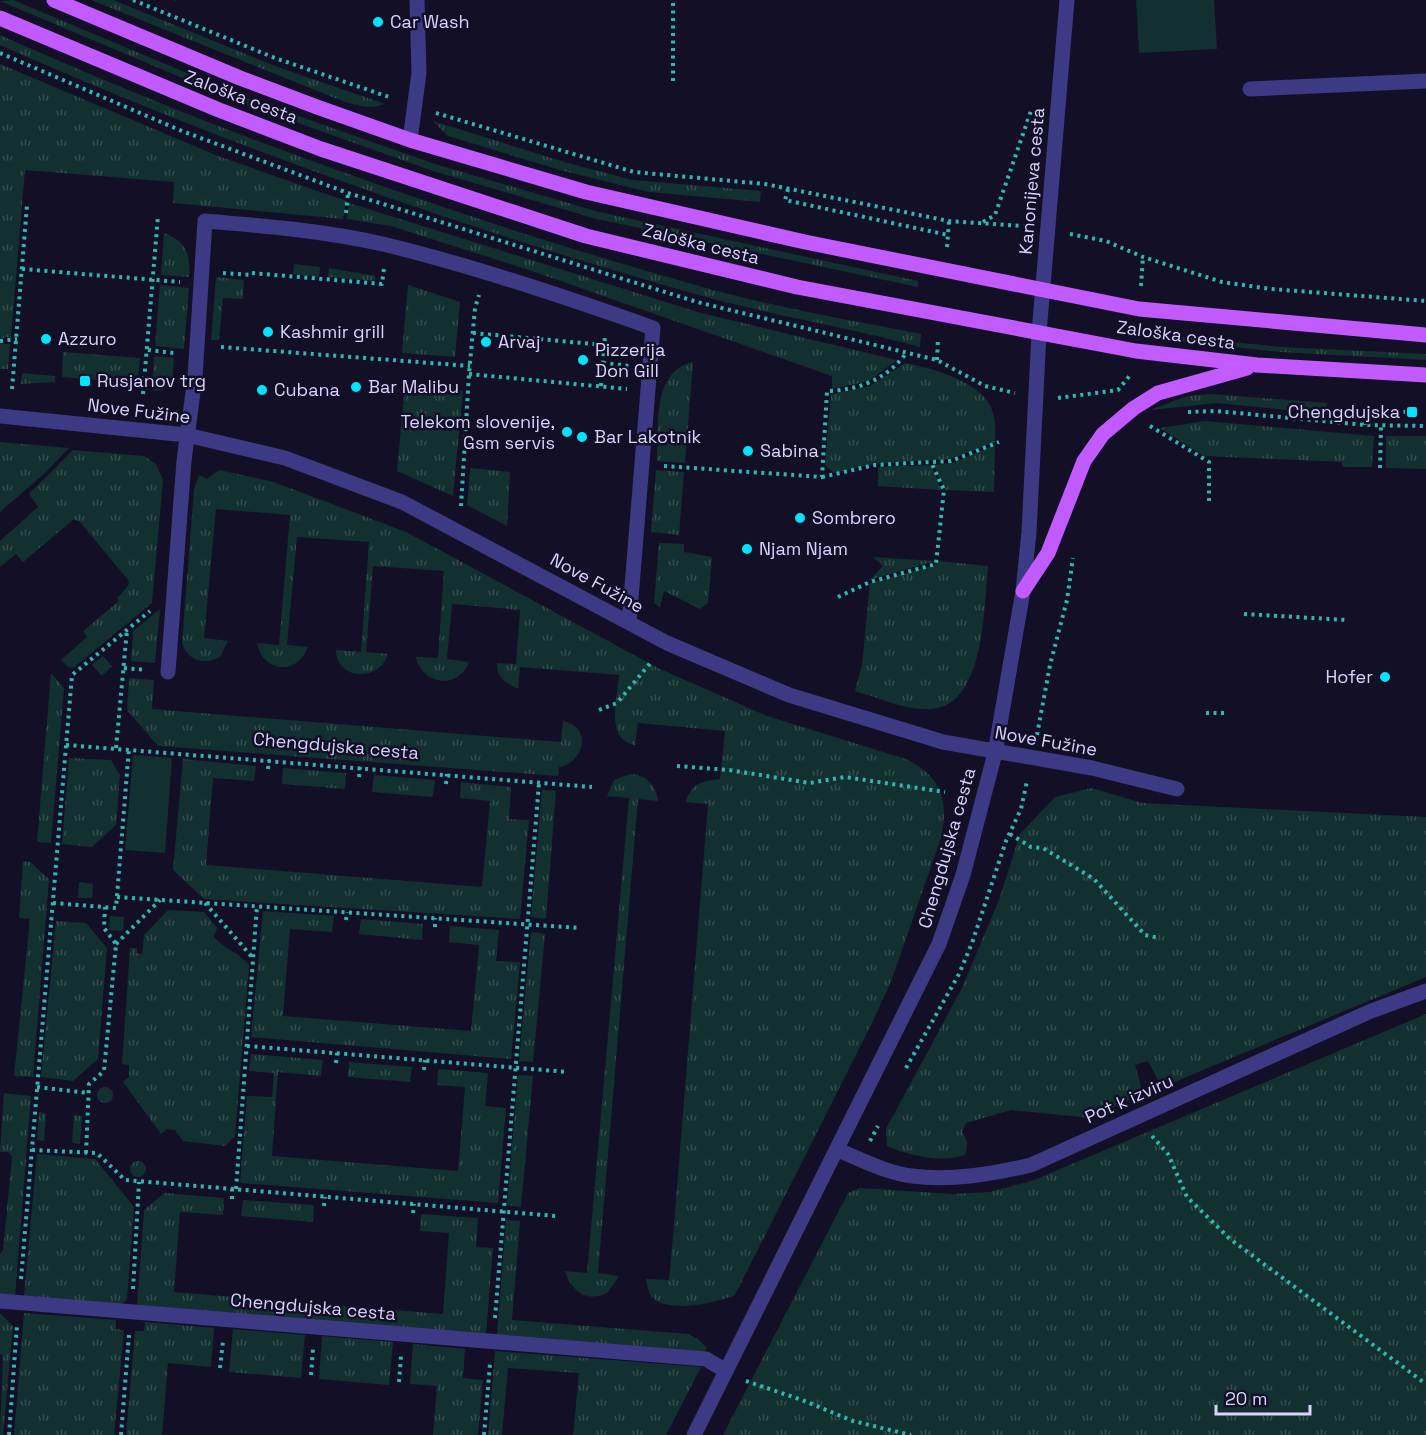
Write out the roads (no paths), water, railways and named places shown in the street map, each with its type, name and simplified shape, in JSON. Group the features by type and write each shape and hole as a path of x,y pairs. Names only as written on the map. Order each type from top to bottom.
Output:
{"main road":[{"name":"Zaloška cesta","path":"54,0 240,78 410,140 586,192 665,211 1043,289 1169,312 1426,335"},
{"name":"Zaloška cesta","path":"0,18 209,106 321,149 586,236 797,287 1136,351 1257,365 1426,375"},
{"path":"1023,591 1048,553 1084,461 1103,434 1134,408 1158,393 1257,365"}],"street":[{"path":"410,140 419,73 417,0"},
{"name":"Kanonijeva cesta","path":"1043,289 1067,0"},
{"path":"1250,89 1426,81"},
{"path":"168,672 205,220 342,236 386,245 486,272 654,328 629,623"},
{"name":"Chengdujska cesta","path":"694,1435 939,944 963,875 995,753 1023,591 1029,532 1043,289"},
{"name":"Nove Fužine","path":"0,416 187,435 285,458 402,502 476,539 629,623 721,668 799,699 908,733 995,753 1092,768 1178,789"},
{"name":"Pot k izviru","path":"838,1150 911,1176 946,1178 990,1175 1031,1165 1371,1011 1426,991"},
{"name":"Chengdujska cesta","path":"0,1301 705,1359 726,1371"}],"place":[{"name":"Car Wash","path":"378,22"},
{"name":"Kashmir grill","path":"268,332"},
{"name":"Azzuro","path":"46,339"},
{"name":"Arvaj","path":"486,342"},
{"name":"Pizzerija Don Gill","path":"583,360"},
{"name":"Rusjanov trg","path":"85,381"},
{"name":"Bar Malibu","path":"356,387"},
{"name":"Cubana","path":"262,390"},
{"name":"Chengdujska","path":"1412,412"},
{"name":"Telekom slovenije, Gsm servis","path":"567,432"},
{"name":"Bar Lakotnik","path":"582,437"},
{"name":"Sabina","path":"748,451"},
{"name":"Sombrero","path":"800,518"},
{"name":"Njam Njam","path":"747,549"},
{"name":"Hofer","path":"1385,677"}]}
